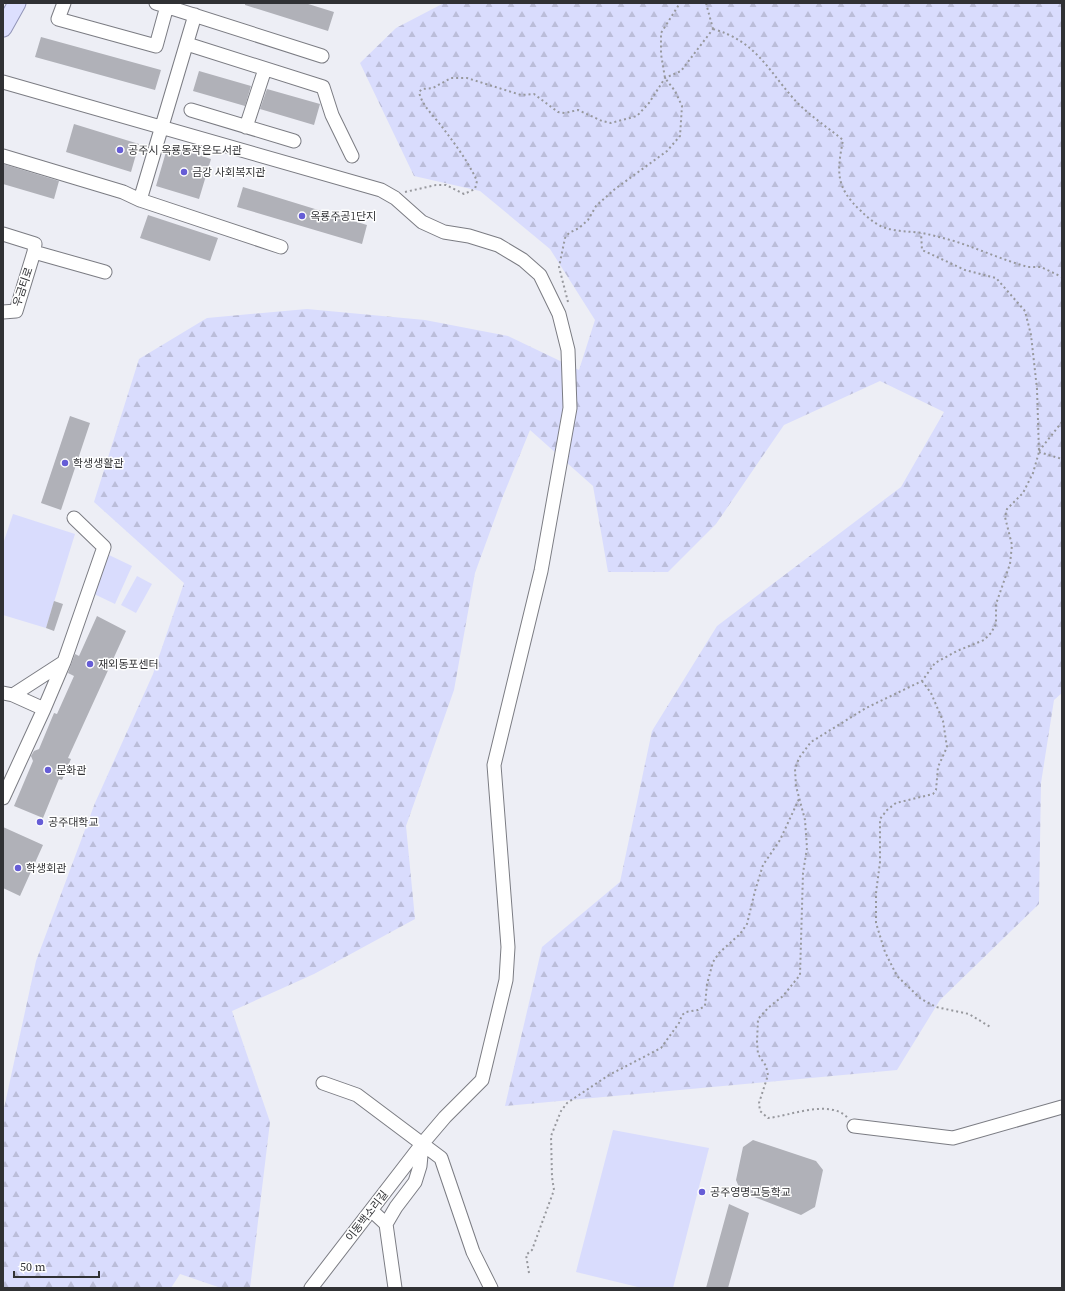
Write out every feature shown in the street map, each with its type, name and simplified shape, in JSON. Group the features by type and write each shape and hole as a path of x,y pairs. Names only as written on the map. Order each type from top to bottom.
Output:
{"main road":[{"path":"3,28 17,3"}],"street":[{"path":"64,3 58,19 156,46 162,5 322,56"},
{"path":"140,200 195,15"},
{"path":"186,44 323,87 332,116 352,156"},
{"path":"246,127 265,68"},
{"name":"이동백소리길","path":"3,82 381,190 396,198 422,222 444,232 469,236 498,245 523,260 540,276 559,314 568,350 570,408 541,571 494,765 508,947 506,980 482,1080 445,1117 422,1144 311,1288"},
{"path":"191,110 294,142"},
{"path":"3,156 122,192 140,200 281,247"},
{"name":"우금티로","path":"3,234 35,244 16,312 3,312"},
{"name":"우금티로","path":"34,252 105,272"},
{"path":"3,798 64,662 104,547 74,518"},
{"path":"8,694 64,662"},
{"path":"8,694 44,709"},
{"path":"323,1083 357,1095 441,1158 474,1252 491,1288"},
{"path":"854,1126 953,1138 1062,1107"},
{"path":"395,1288 386,1224 396,1206 415,1182 420,1166 422,1144"},
{"path":"371,1210 386,1224"}],"path":[{"path":"568,305 559,267 565,238 569,233 579,228 588,220 596,206 614,189 667,151 680,136 682,106 675,91 666,78 661,54 661,33 680,3"},
{"path":"706,3 714,28"},
{"path":"396,198 402,193 436,185 446,185 464,194 475,189 477,181 460,154 424,104 419,92 422,89 433,88 450,78 467,78 521,95 534,94 558,112 566,113 578,110 602,121 612,123 637,116 649,103 666,78 681,70 714,28"},
{"path":"714,28 730,34 752,48 801,106 843,140 838,166 839,180 844,192 853,204 869,218 882,227 903,232 921,233 954,241 1028,267 1042,267 1062,277"},
{"path":"854,1126 844,1114 826,1109 812,1109 768,1118 760,1111 759,1103 768,1075 766,1066 758,1054 758,1019 769,1007 783,996 800,975 803,873 807,848 805,820 796,786 794,769 799,758 811,742 866,708 922,681 935,663 957,651 984,640 991,633 996,624 996,604 1010,564 1012,545 1004,517 1007,509 1023,493 1033,473 1039,452 1037,389 1031,335 1025,311 996,278 965,270 922,250 921,233"},
{"path":"1039,452 1062,422"},
{"path":"1039,452 1062,459"},
{"path":"922,681 930,693 943,721 947,746 938,767 936,790 933,794 896,803 887,810 880,819 880,862 876,893 876,923 885,952 897,976 921,999 936,1007 969,1014 992,1028"},
{"path":"530,1273 526,1264 526,1255 532,1250 554,1190 552,1177 551,1136 561,1111 567,1104 609,1075 661,1048 679,1023 682,1015 686,1012 698,1010 705,1006 708,977 713,962 720,953 740,934 747,924 763,865 780,840 800,798"}],"green space":[{"path":"444,3 1062,3 1062,693 1054,700 1041,783 1039,904 940,1000 897,1070 505,1106 542,947 620,882 652,731 717,626 901,487 944,412 880,381 784,425 716,524 668,572 608,572 593,486 530,430 503,496 475,573 454,690 406,826 415,919 314,974 232,1011 270,1122 250,1288 221,1288 180,1274 171,1288 3,1288 3,1113 36,961 95,803 153,674 184,583 94,502 139,359 207,318 307,309 425,320 508,336 579,370 595,320 550,249 480,191 414,176 360,63 396,28"},
{"path":"13,514 75,534 46,628 3,615 3,544"},
{"path":"109,555 132,566 115,604 92,593"},
{"path":"137,576 152,584 136,613 121,605"},
{"path":"613,1130 709,1148 673,1288 642,1288 576,1272"}],"building":[{"path":"245,3 305,3 334,12 328,31 245,5"},
{"path":"41,37 161,70 155,90 35,57"},
{"path":"199,71 251,86 245,106 193,91"},
{"path":"267,89 320,104 314,125 260,109"},
{"path":"74,124 139,144 131,172 66,152"},
{"name":"금강 사회복지관","path":"168,145 211,159 199,199 156,186"},
{"path":"3,164 59,181 54,199 3,184"},
{"name":"옥룡주공1단지","path":"243,187 367,225 362,244 237,207"},
{"path":"148,215 218,238 210,261 140,238"},
{"name":"학생생활관","path":"70,416 90,423 61,510 41,503"},
{"path":"54,601 63,604 54,631 46,628"},
{"path":"97,616 126,631 68,758 71,759 62,780 59,779 43,818 14,806 33,761 31,756 34,751 39,749 54,713 57,714 74,676 68,673 75,654 79,656"},
{"name":"학생회관","path":"3,827 43,845 20,896 3,888"},
{"path":"753,1140 816,1161 823,1170 815,1207 801,1215 741,1192 736,1180 743,1147"},
{"path":"729,1204 749,1213 728,1288 706,1288"}],"place":[{"name":"공주시 옥룡동작은도서관","path":"120,150"},
{"name":"금강 사회복지관","path":"184,172"},
{"name":"옥룡주공1단지","path":"302,216"},
{"name":"학생생활관","path":"65,463"},
{"name":"재외동포센터","path":"90,664"},
{"name":"문화관","path":"48,770"},
{"name":"공주대학교","path":"40,822"},
{"name":"학생회관","path":"18,868"},
{"name":"공주영명고등학교","path":"702,1192"}]}
